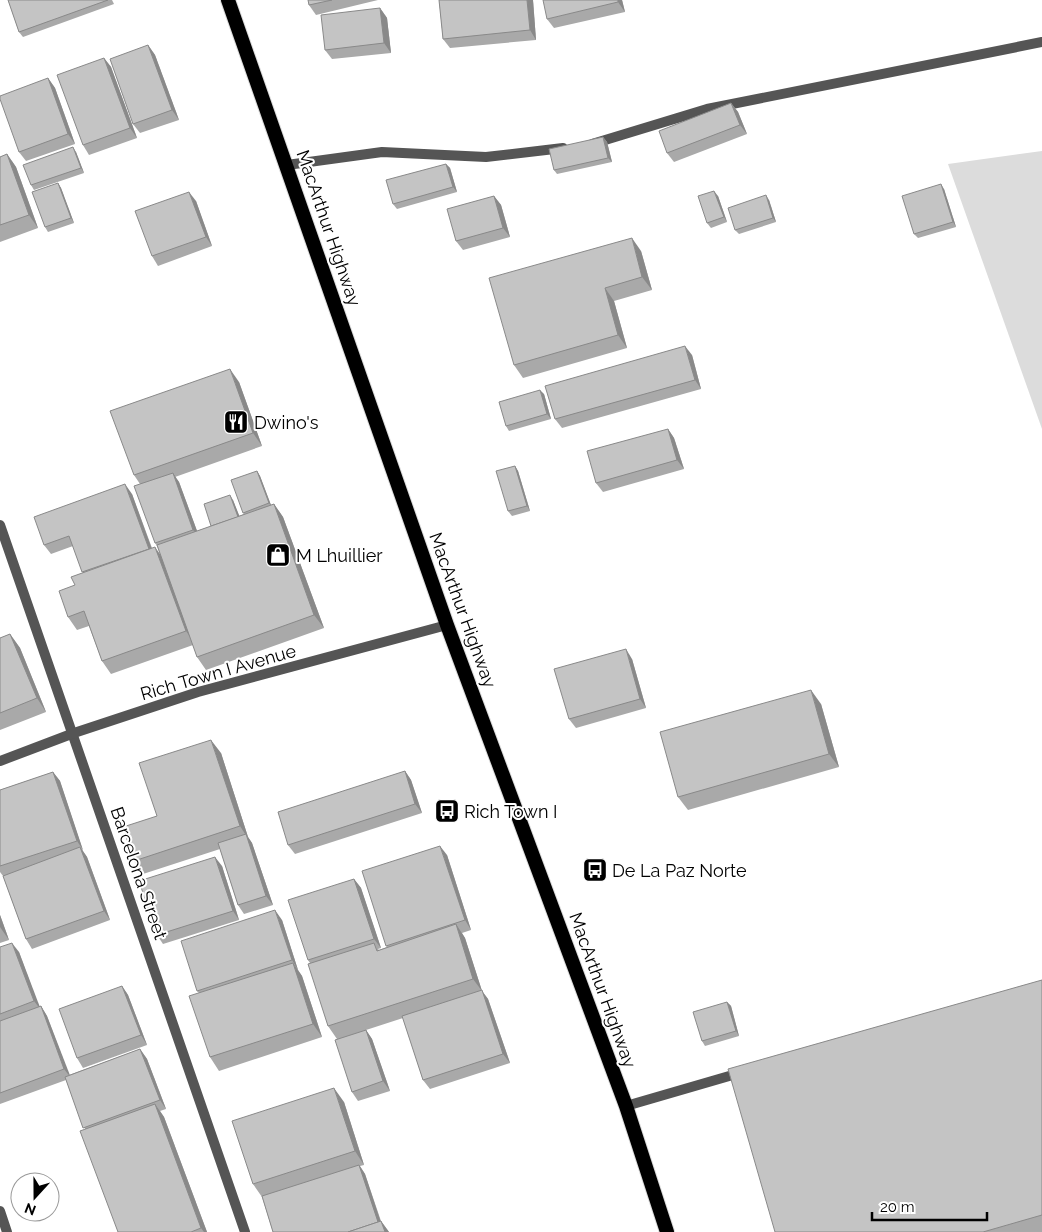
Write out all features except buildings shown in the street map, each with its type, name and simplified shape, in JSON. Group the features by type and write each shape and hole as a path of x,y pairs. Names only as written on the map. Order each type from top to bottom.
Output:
{"highway":[{"name":"MacArthur Highway","path":"228,0 447,624 626,1106 666,1232"}],"street":[{"path":"287,165 382,152 486,156 598,144 707,109 1042,42"},
{"name":"Barcelona Street","path":"0,524 74,733 244,1232"},
{"name":"Rich Town I Avenue","path":"0,761 74,733 198,692 447,624"},
{"path":"626,1106 756,1068"},
{"path":"0,1211 7,1232"}],"shaded area":[{"path":"1042,151 1042,429 948,164"}],"place":[{"name":"Dwino's","path":"236,422"},
{"name":"M Lhuillier","path":"278,555"},
{"name":"Rich Town I","path":"447,811"},
{"name":"De La Paz Norte","path":"595,870"}]}
